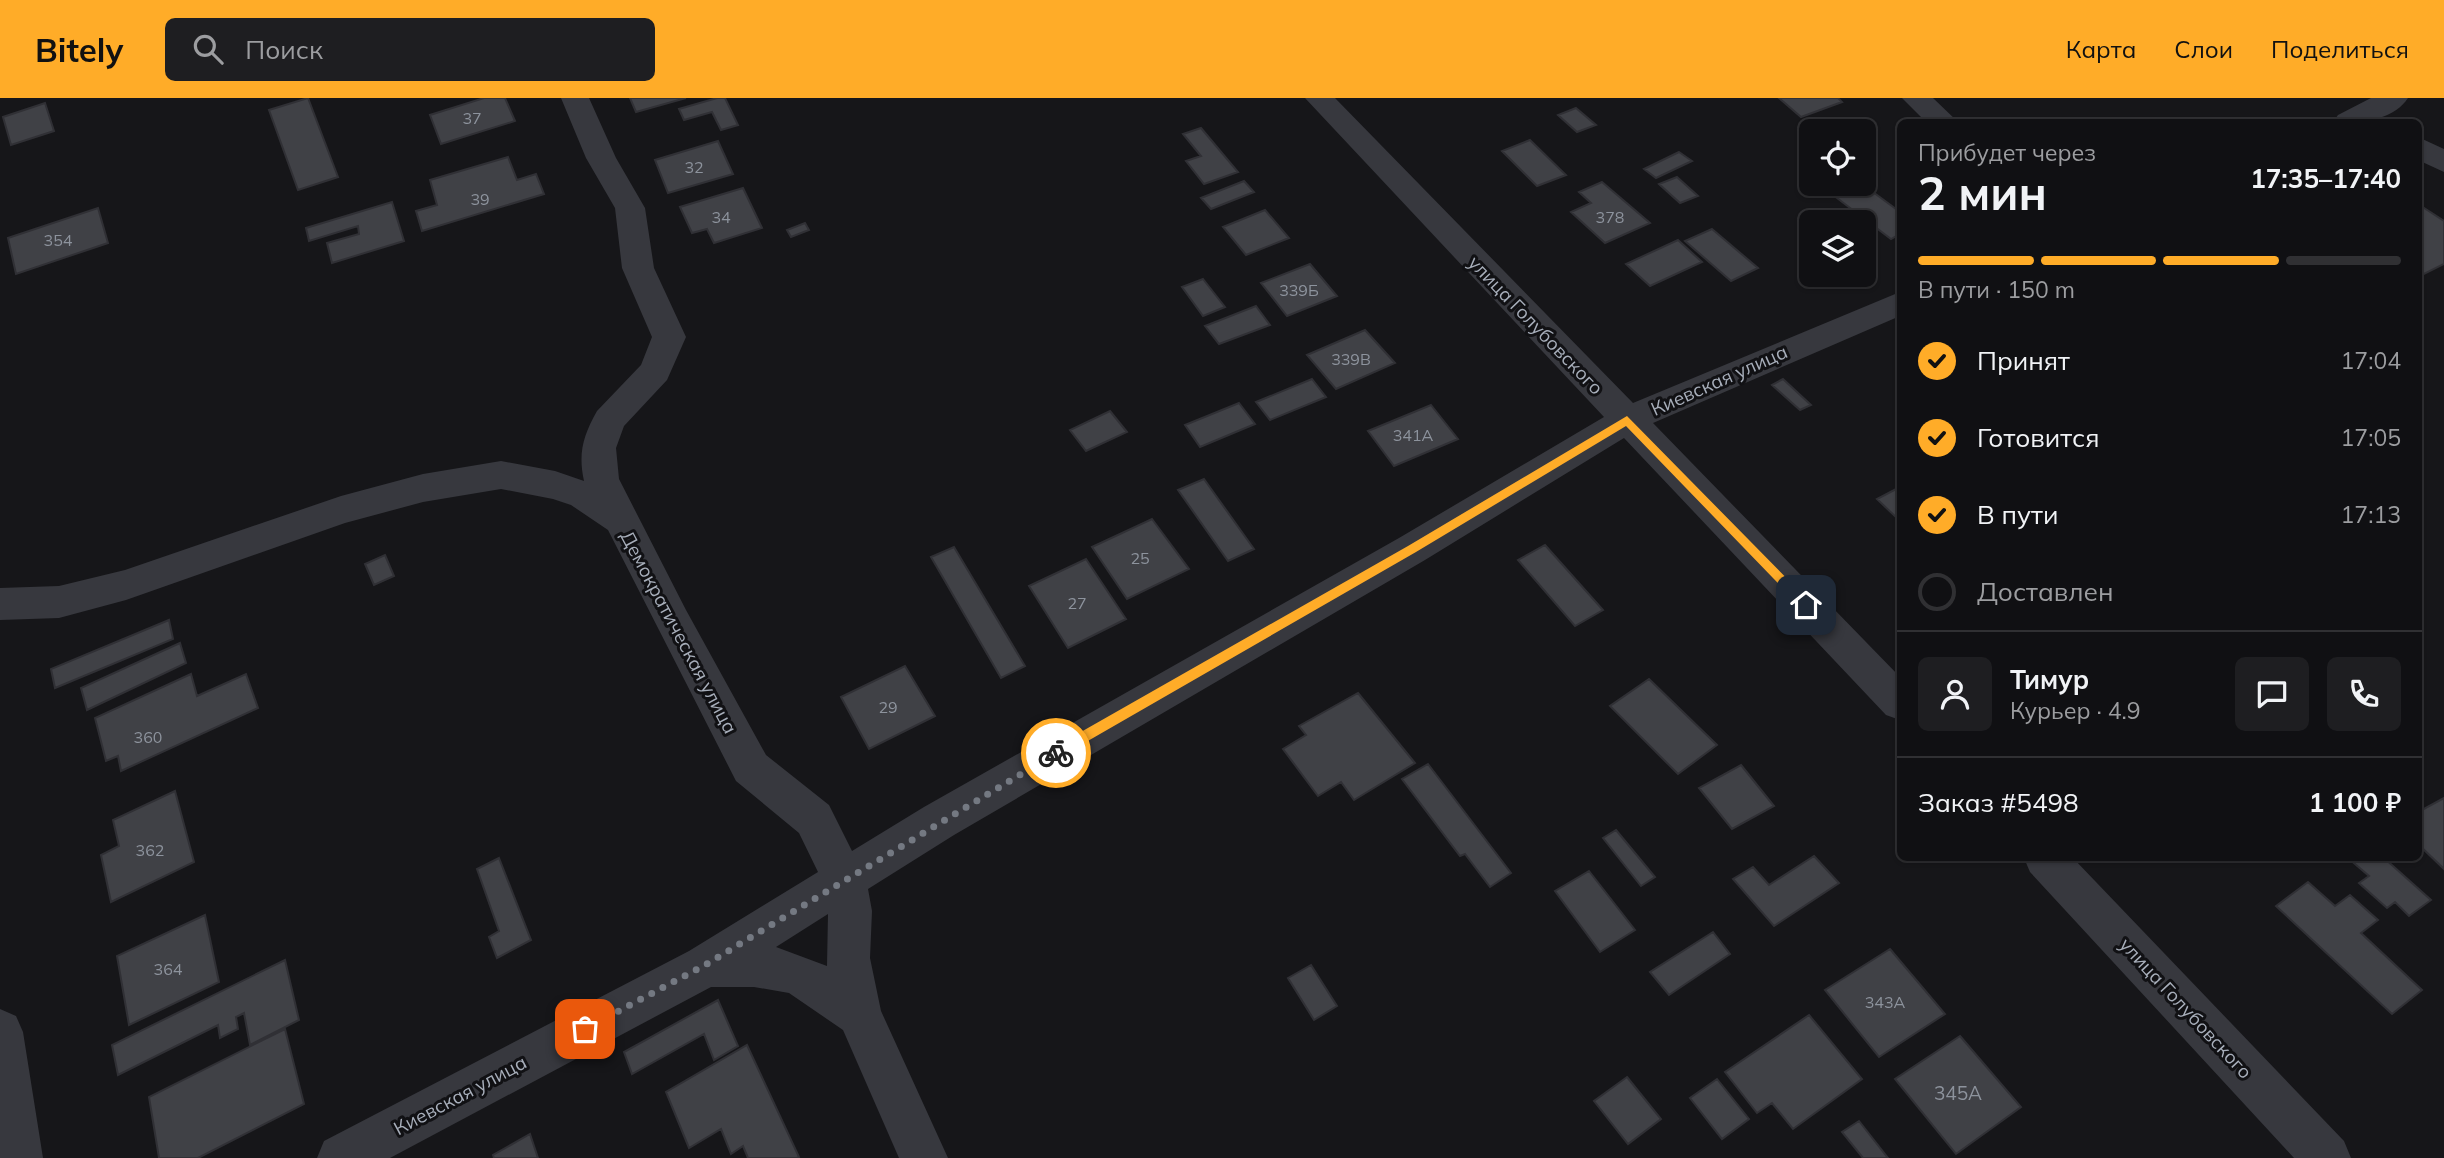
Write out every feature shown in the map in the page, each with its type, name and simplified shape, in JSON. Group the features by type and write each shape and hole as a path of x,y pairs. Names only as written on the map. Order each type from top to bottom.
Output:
{"street":[{"name":"Демократическая улица","path":"575,98 601,158 630,208 638,268 669,337 655,371 609,420 598,448 601,479 751,768 814,819 844,879 850,911 848,958 859,1014 924,1158"},
{"name":"улица Голубовского","path":"1319,98 1897,700"},
{"path":"1916,98 1940,119"},
{"path":"2367,119 2394,98"},
{"path":"2422,148 2444,162"},
{"name":"Киевская улица","path":"341,1158 705,965 844,879 1158,693 1412,549 1627,420 1897,304"},
{"path":"0,604 59,603 126,585 341,510 423,488 500,475 565,488 604,506 620,519"},
{"name":"улица Голубовского","path":"2048,861 2327,1158"},
{"path":"705,965 754,963 797,972 828,989 859,1014"},
{"path":"0,1032 19,1158"}],"building":[{"path":"308,98 338,177 298,190 269,110"},
{"path":"484,98 505,98 515,121 441,144 430,115"},
{"path":"630,98 686,98 636,112"},
{"path":"725,98 738,125 721,130 712,112 684,120 679,109"},
{"path":"1779,98 1838,98 1842,102 1801,117"},
{"path":"45,103 54,131 11,145 3,117"},
{"path":"1576,108 1596,125 1577,132 1558,115"},
{"path":"1201,128 1238,172 1204,184 1186,161 1201,156 1183,134"},
{"path":"1530,140 1566,175 1537,186 1502,151"},
{"path":"718,141 733,174 668,193 655,160"},
{"path":"1679,152 1692,161 1656,178 1644,169"},
{"path":"508,157 517,180 536,174 544,194 422,231 416,211 437,205 430,180"},
{"path":"1677,177 1698,196 1680,203 1659,184"},
{"path":"1244,181 1254,192 1211,209 1201,198"},
{"path":"1602,182 1650,223 1605,243 1571,212 1591,203 1579,192"},
{"path":"743,188 762,228 714,243 707,229 692,233 680,207"},
{"path":"1876,194 1897,210 1897,236 1891,239 1876,228 1876,210 1853,210 1834,196"},
{"path":"392,202 404,241 332,263 327,243 359,234 358,226 309,241 306,228"},
{"path":"2422,207 2444,221 2444,264 2424,274"},
{"path":"98,208 108,243 16,274 8,238"},
{"path":"1265,210 1289,238 1246,255 1223,227"},
{"path":"805,223 809,230 791,237 787,230"},
{"path":"1712,229 1758,268 1731,281 1685,241"},
{"path":"1678,240 1702,262 1650,286 1626,264"},
{"path":"1310,264 1337,296 1287,316 1261,283"},
{"path":"1203,279 1225,307 1203,316 1182,287"},
{"path":"1256,306 1270,325 1219,344 1205,326"},
{"path":"1365,330 1395,363 1336,389 1307,355"},
{"path":"1312,379 1326,397 1270,420 1256,402"},
{"path":"1783,379 1811,405 1800,410 1772,385"},
{"path":"1239,403 1255,424 1200,447 1185,425"},
{"path":"1431,405 1458,439 1394,466 1368,431"},
{"path":"1110,411 1127,432 1086,451 1070,430"},
{"path":"1204,479 1254,549 1228,561 1178,490"},
{"path":"1897,489 1897,518 1877,499"},
{"path":"1152,519 1189,569 1127,599 1092,547"},
{"path":"1545,545 1603,610 1575,626 1518,560"},
{"path":"954,547 1025,666 1001,678 931,557"},
{"path":"385,555 394,576 374,585 365,564"},
{"path":"1086,559 1126,619 1068,648 1029,586"},
{"path":"169,620 173,639 55,688 51,669"},
{"path":"180,643 186,663 87,710 81,688"},
{"path":"905,666 935,716 869,749 841,697"},
{"path":"191,674 197,696 246,674 258,708 121,771 118,756 106,761 95,718"},
{"path":"1649,679 1717,745 1678,774 1610,706"},
{"path":"1358,693 1415,763 1354,800 1341,782 1318,796 1283,749 1306,735 1299,726"},
{"path":"1428,764 1511,873 1490,887 1465,854 1460,856 1402,779"},
{"path":"1741,765 1774,806 1732,829 1699,788"},
{"path":"175,791 194,862 111,902 101,855 119,846 113,820"},
{"path":"2444,798 2444,869 2422,848 2422,810"},
{"path":"1616,830 1655,877 1641,886 1603,838"},
{"path":"1814,856 1839,883 1774,926 1733,879 1753,867 1769,885"},
{"path":"499,858 531,940 497,958 489,937 499,931 477,869"},
{"path":"2352,861 2387,861 2431,900 2409,916 2395,902 2387,908 2359,883 2369,876"},
{"path":"1589,871 1635,930 1600,952 1555,891"},
{"path":"2308,882 2335,906 2350,895 2378,920 2361,933 2422,990 2392,1014 2276,906"},
{"path":"205,915 219,982 129,1025 117,956"},
{"path":"1713,932 1730,954 1669,995 1650,972"},
{"path":"1890,949 1945,1014 1879,1057 1825,990"},
{"path":"285,960 299,1020 250,1045 244,1013 236,1017 238,1029 220,1038 218,1025 118,1075 112,1045"},
{"path":"1311,965 1337,1006 1314,1020 1288,978"},
{"path":"718,1000 738,1046 714,1060 704,1034 632,1074 624,1052"},
{"path":"1809,1015 1862,1079 1793,1129 1772,1103 1757,1113 1725,1072"},
{"path":"285,1029 304,1104 198,1158 159,1158 149,1097"},
{"path":"1960,1036 2021,1107 1956,1154 1895,1079"},
{"path":"747,1045 799,1157 797,1158 748,1158 743,1146 731,1154 721,1129 689,1148 666,1092"},
{"path":"1627,1077 1661,1119 1628,1144 1594,1101"},
{"path":"1717,1079 1749,1119 1722,1139 1690,1098"},
{"path":"1859,1121 1888,1158 1863,1158 1842,1132"},
{"path":"530,1134 538,1158 494,1158 493,1155"}],"way so far":[{"path":"585,1029 705,965 939,821 1056,753"}],"route":[{"path":"1056,753 1412,549 1627,420 1806,605"}]}
